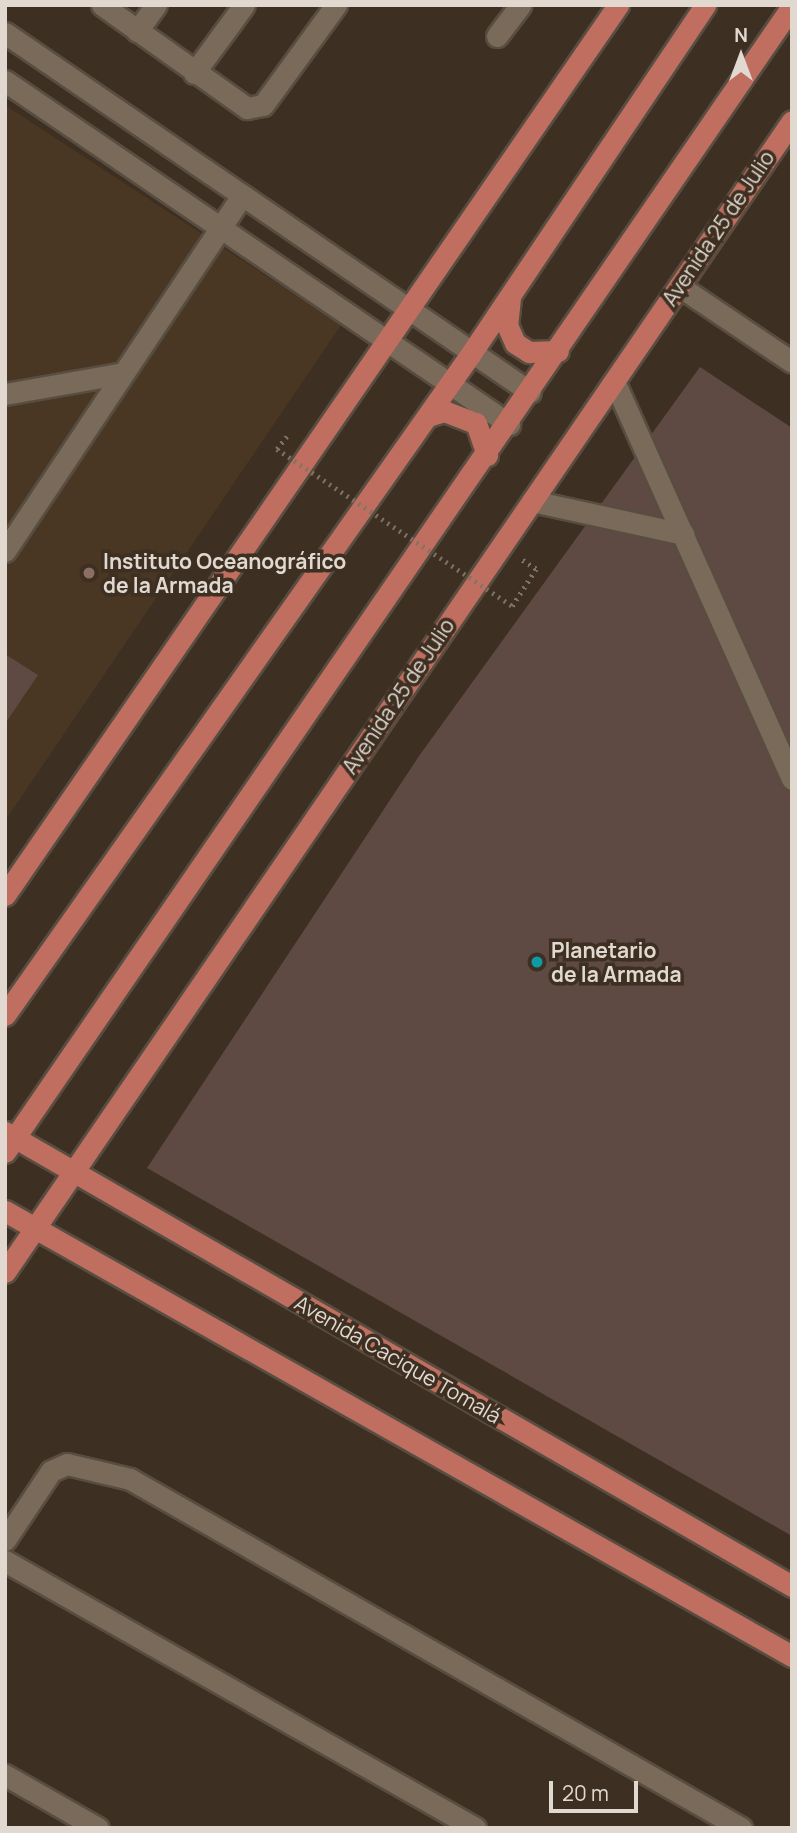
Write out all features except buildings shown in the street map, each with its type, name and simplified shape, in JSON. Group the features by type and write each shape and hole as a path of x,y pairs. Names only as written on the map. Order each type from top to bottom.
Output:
{"main road":[{"path":"5,895 391,340 618,5"},
{"path":"5,1015 451,383 705,5"},
{"path":"9,1141 509,424 792,6"},
{"name":"Avenida 25 de Julio","path":"5,1272 792,121"},
{"path":"510,296 507,326 515,343 529,352 558,351"},
{"path":"428,416 444,411 469,418 485,438 487,455"},
{"name":"Avenida Cacique Tomalá","path":"9,1141 73,1171 792,1586"},
{"path":"5,1211 792,1656"}],"street":[{"path":"102,5 237,105 262,105 337,5"},
{"path":"137,31 156,5"},
{"path":"194,74 244,5"},
{"path":"497,36 520,5"},
{"path":"5,33 470,355 530,392"},
{"path":"5,81 391,340 509,424"},
{"path":"5,551 119,374 242,197"},
{"path":"679,286 792,362"},
{"path":"5,394 119,374"},
{"path":"614,381 792,779"},
{"path":"532,501 683,534"},
{"path":"5,1539 51,1471 67,1464 130,1479 741,1828"},
{"path":"5,1561 475,1828"},
{"path":"5,1775 98,1828"}],"path":[{"path":"277,449 512,606 536,569"}],"shaded area":[{"name":"Instituto Oceanográfico de la Armada","path":"5,105 341,325 5,821"}],"place":[{"name":"Instituto Oceanográfico de la Armada","path":"89,573"},
{"name":"Planetario de la Armada","path":"537,962"}]}
